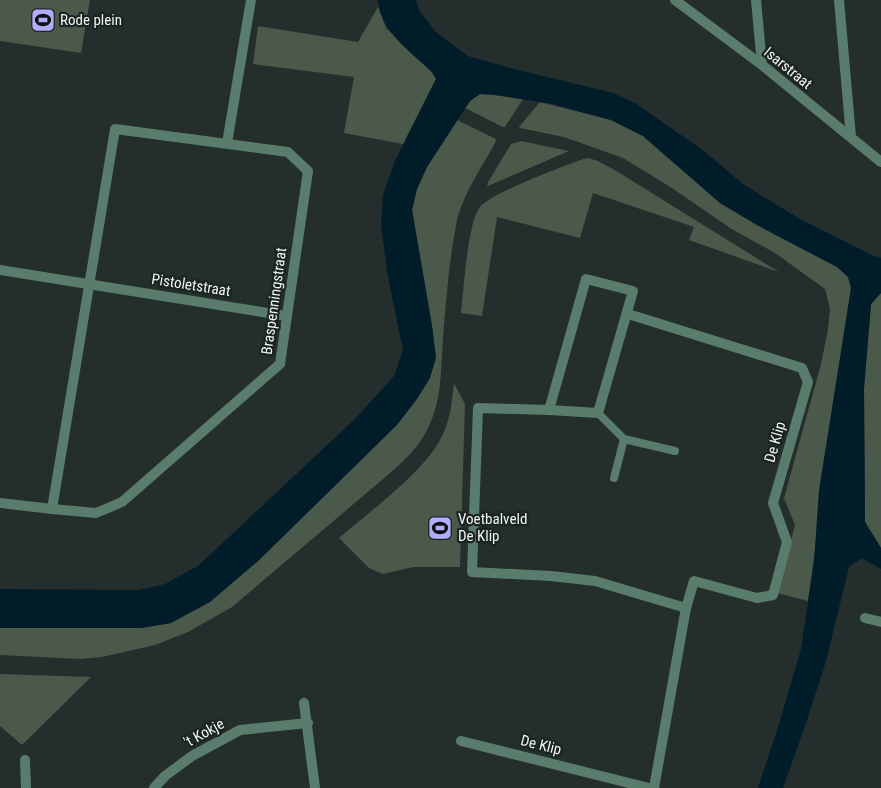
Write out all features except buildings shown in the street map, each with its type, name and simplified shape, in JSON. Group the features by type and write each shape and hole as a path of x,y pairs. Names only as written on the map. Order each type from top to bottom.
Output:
{"street":[{"path":"227,143 251,0"},
{"name":"Isarstraat","path":"675,0 762,66 881,162"},
{"path":"756,0 762,66"},
{"path":"839,0 850,138"},
{"name":"Braspenningstraat","path":"0,503 52,509 96,513 122,502 280,364 308,171 288,152 115,130 52,509"},
{"path":"5,271 90,284"},
{"path":"549,410 586,279 634,291 598,413 478,408 472,572 551,576 594,581 686,608"},
{"name":"Pistoletstraat","path":"90,284 287,316"},
{"name":"De Klip","path":"628,314 802,368 808,382 773,504 787,542 773,595 757,598 694,581 686,608 654,788"},
{"path":"865,618 881,622"},
{"path":"304,703 315,788"},
{"name":"'t Kokje","path":"154,788 165,776 192,756 240,730 308,723"},
{"name":"De Klip","path":"461,741 614,783 649,788"},
{"path":"25,760 26,788"}],"lane":[{"path":"598,413 624,439 675,451"},
{"path":"614,478 624,439"}],"green space":[{"name":"Rode plein","path":"0,0 90,0 81,53 0,41"},
{"path":"378,7 386,28 432,72 436,79 403,144 344,133 354,77 253,64 258,26 358,42"},
{"path":"480,94 523,99 505,127 503,127 465,108 470,101"},
{"path":"540,102 611,120 643,136 720,203 757,225 837,267 848,277 851,288 808,601 777,593 795,525 784,498 821,364 828,329 830,309 825,289 775,253 730,228 672,188 623,158 564,137 520,128"},
{"path":"457,120 496,139 467,193 456,225 436,407 428,428 411,453 401,464 232,607 188,632 155,645 102,657 80,659 0,655 0,628 141,628 171,623 257,562 382,439 436,358 412,210 417,189 427,167"},
{"path":"521,141 569,151 488,186 487,184 511,144"},
{"path":"588,158 598,161 618,172 779,272 689,240 694,227 593,193 580,238 497,217 482,316 461,313 469,243 479,208 496,195 511,188"},
{"path":"881,293 881,548 865,522 864,388 871,304"},
{"path":"454,383 465,404 460,567 413,567 383,574 369,568 339,538 398,489 426,460 444,432 451,408"},
{"path":"0,674 91,677 22,745 0,726"}],"water":[{"path":"378,0 416,0 420,12 437,33 468,56 613,93 635,103 704,151 743,184 800,219 881,258 881,293 871,304 864,388 865,522 881,548 881,569 862,558 849,567 826,661 783,788 758,788 801,649 814,562 819,490 851,288 848,277 837,267 757,225 720,203 643,136 611,120 552,104 480,94 470,101 427,167 417,189 412,210 436,358 430,378 397,425 257,562 210,602 171,623 141,628 0,628 0,589 139,590 165,584 198,566 355,419 394,376 403,350 388,277 381,225 383,195 395,161 436,79 432,72 406,49 390,31 384,22"}],"place":[{"name":"Rode plein","path":"43,20"},
{"name":"Voetbalveld De Klip","path":"440,528"}]}
